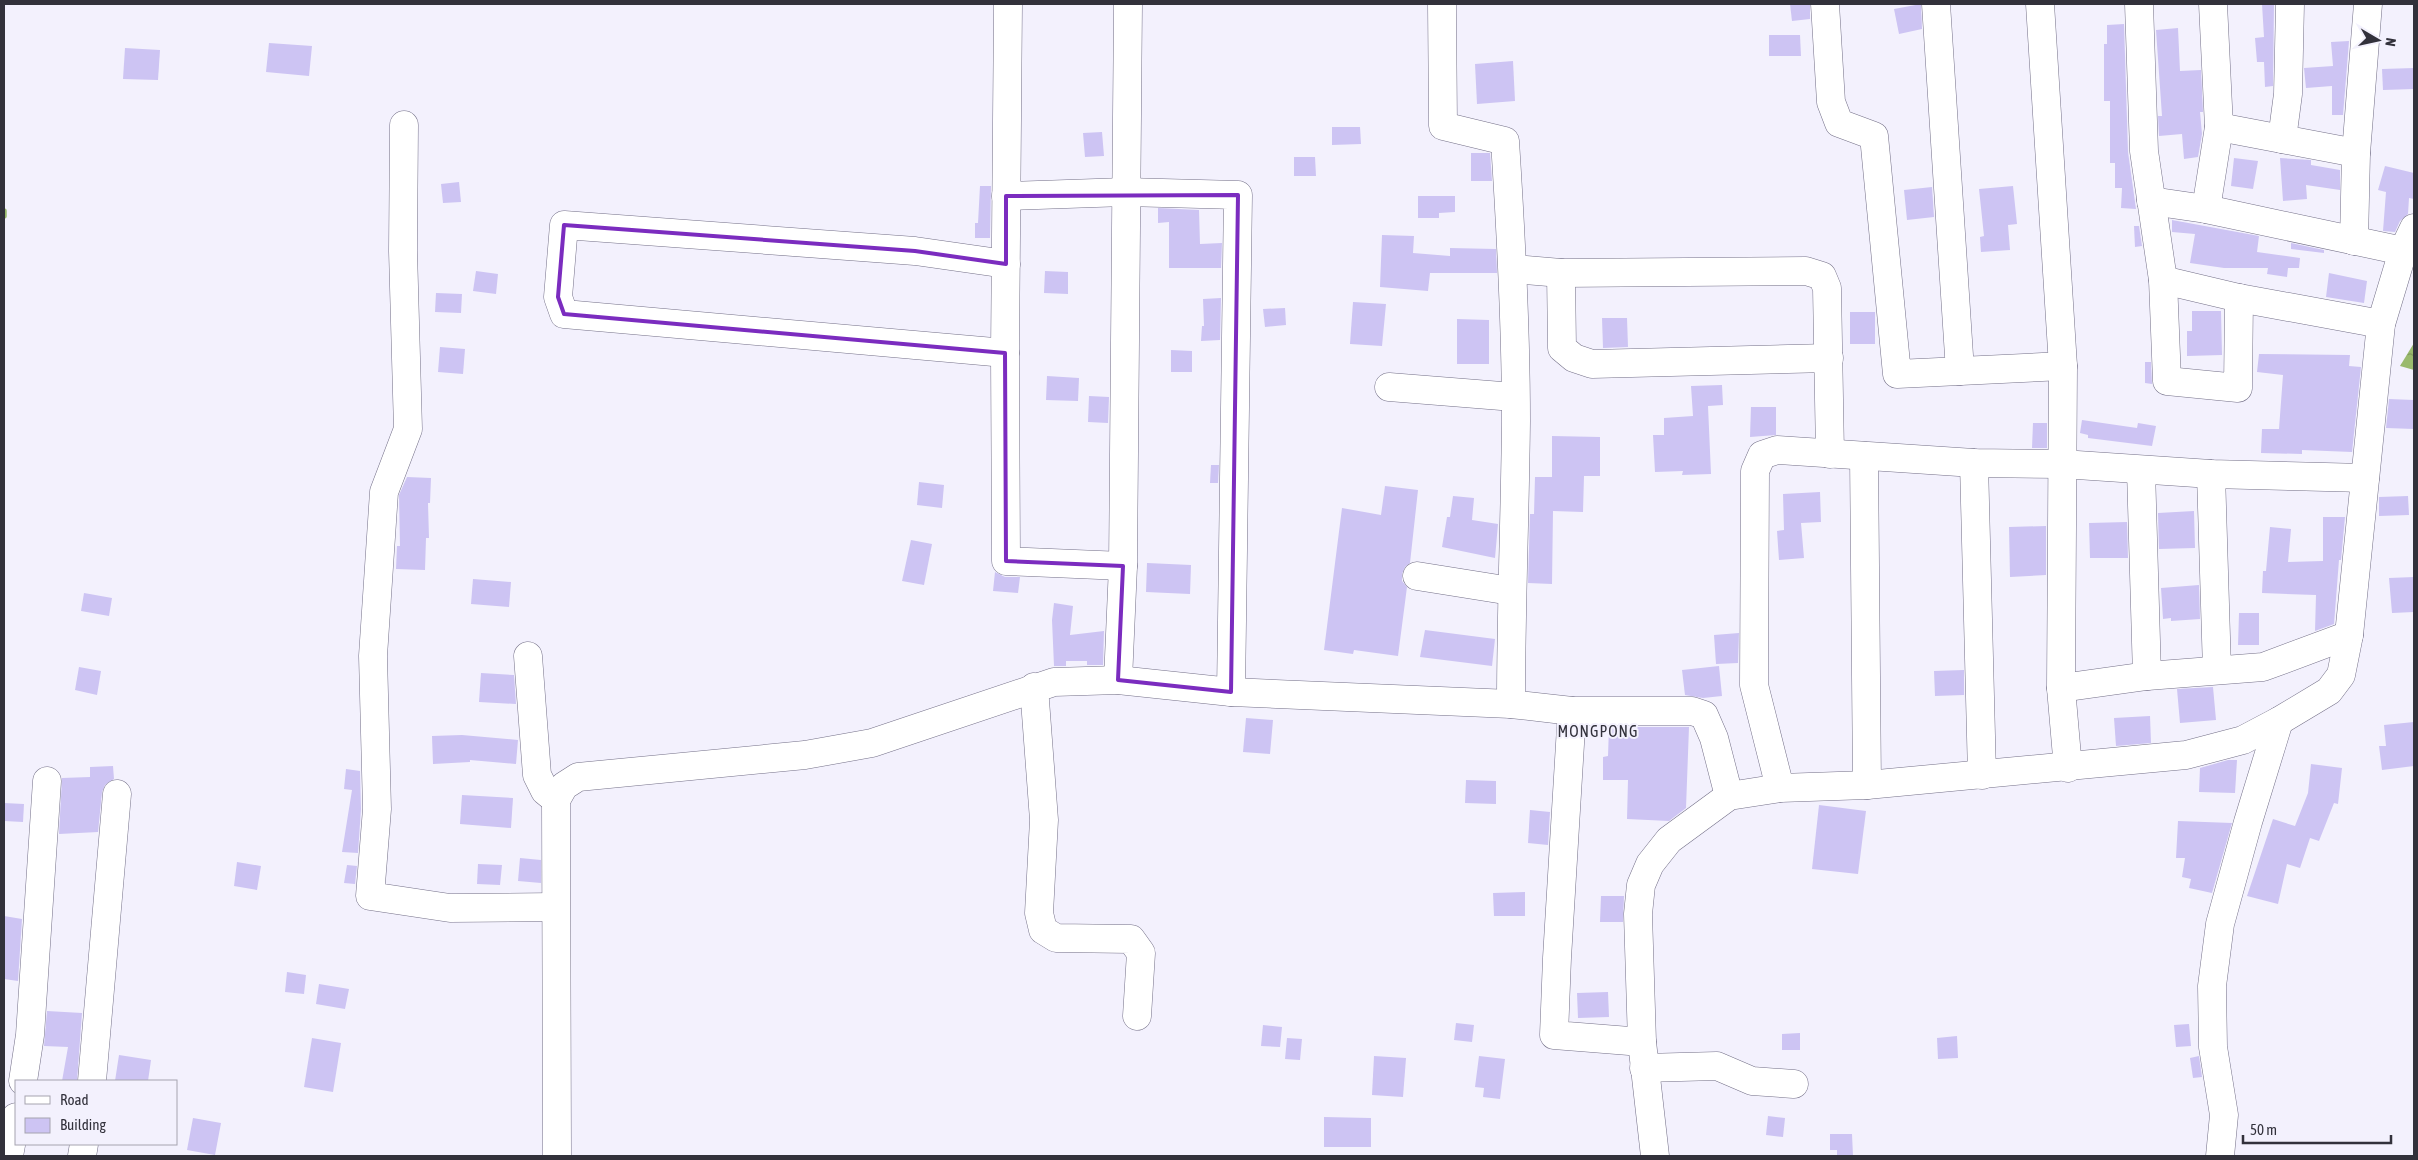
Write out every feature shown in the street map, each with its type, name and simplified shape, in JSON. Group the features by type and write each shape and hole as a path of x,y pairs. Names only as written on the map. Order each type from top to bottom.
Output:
{"street":[{"path":"1008,4 1005,353 1006,561 1123,566"},
{"path":"1118,680 1123,566 1128,4"},
{"path":"1442,4 1443,126 1505,141 1513,269 1514,396 1516,419 1511,591 1511,704"},
{"path":"1825,4 1831,102 1839,123 1874,136 1897,374 2063,366"},
{"path":"1936,4 1960,371"},
{"path":"2040,4 2063,366 2061,688 2068,768"},
{"path":"2139,4 2144,151 2163,280 2167,381 2238,388 2239,298"},
{"path":"2206,209 2219,127 2214,4"},
{"path":"2282,139 2288,94 2290,4"},
{"path":"2354,241 2356,153 2368,4"},
{"path":"404,125 403,251 408,429 384,492 373,656 377,809 370,896 450,908 555,907"},
{"path":"2219,127 2356,153"},
{"path":"1006,196 1125,192 1238,195 1231,692"},
{"path":"1655,1156 1643,1055 1638,914 1641,885 1650,864 1669,840 1728,796 1780,788 1867,785 2068,768 2186,755 2243,740 2329,691 2341,675 2349,635 2380,324 2408,240 2354,241 2206,209 2152,201"},
{"path":"1005,353 564,314 558,297 564,225 915,251 1006,264"},
{"path":"1513,269 1562,273 1806,271 1822,276 1827,288 1830,454"},
{"path":"1562,273 1562,348 1574,358 1592,364 1829,358"},
{"path":"2163,280 2239,298 2380,324"},
{"path":"1388,387 1514,396"},
{"path":"1780,788 1754,685 1755,472 1762,455 1777,450 1974,463 2062,464 2211,474 2365,478"},
{"path":"1864,456 1867,785"},
{"path":"1974,463 1982,775"},
{"path":"2141,470 2147,676"},
{"path":"2211,474 2217,670"},
{"path":"1417,576 1511,591"},
{"path":"2061,688 2147,676 2263,666 2349,635"},
{"path":"528,656 537,775 545,791 556,800"},
{"path":"557,1156 556,800 564,786 578,777 806,755 872,743 1034,687 1054,682 1118,680 1231,692 1511,704 1572,711 1692,711 1704,716 1714,738 1728,796"},
{"path":"1034,687 1044,820 1039,914 1043,930 1056,938 1130,939 1141,954 1137,1016"},
{"path":"1572,711 1554,1035 1643,1055 1717,1066 1752,1081 1794,1084"},
{"path":"2220,1156 2224,1115 2214,1047 2212,986 2220,924 2248,822 2279,721"},
{"path":"23,1080 30,1035 47,782"},
{"path":"92,1080 117,794"},
{"path":"9,1156 15,1123"}],"highlighted area":[{"path":"1238,195 1231,692 1118,680 1123,566 1006,561 1005,353 564,314 558,297 564,225 915,251 1006,264 1006,196"}],"water":[{"path":"2414,343 2414,370 2400,366"}],"building":[{"path":"1790,4 1810,4 1810,19 1792,21"},
{"path":"1921,4 1922,29 1899,34 1894,9"},
{"path":"2262,4 2274,4 2273,86 2265,87 2264,62 2257,62 2255,38 2264,37"},
{"path":"2124,24 2128,152 2136,209 2121,208 2122,188 2115,188 2115,163 2110,163 2110,101 2104,101 2104,44 2107,44 2107,25"},
{"path":"2178,28 2180,71 2201,70 2203,112 2200,112 2202,134 2198,157 2184,159 2182,134 2159,136 2158,116 2162,116 2156,30"},
{"path":"1769,35 1800,35 1801,56 1769,56"},
{"path":"2349,41 2343,115 2332,115 2332,86 2306,88 2304,68 2333,66 2331,42"},
{"path":"269,43 312,46 309,76 266,72"},
{"path":"125,48 160,50 158,80 123,79"},
{"path":"1513,61 1515,101 1477,104 1475,64"},
{"path":"2414,68 2414,89 2383,90 2382,69"},
{"path":"1332,127 1360,127 1361,144 1332,145"},
{"path":"1102,132 1104,156 1085,157 1083,133"},
{"path":"1471,153 1490,153 1492,181 1471,181"},
{"path":"1294,157 1315,157 1316,176 1294,176"},
{"path":"2234,158 2258,161 2253,189 2231,186"},
{"path":"2280,158 2311,160 2311,165 2340,170 2340,190 2306,185 2307,199 2283,201"},
{"path":"2385,166 2414,173 2414,199 2409,198 2408,214 2400,221 2395,232 2383,231 2386,192 2378,190"},
{"path":"459,182 461,202 443,203 441,184"},
{"path":"980,186 991,186 990,238 975,238 975,223 978,223"},
{"path":"2013,186 2017,224 2008,225 2010,250 1981,252 1980,237 1984,236 1979,189"},
{"path":"1932,187 1934,217 1907,220 1904,190"},
{"path":"1418,196 1455,196 1455,212 1439,213 1439,218 1418,218"},
{"path":"1158,208 1199,210 1200,244 1222,243 1221,268 1169,268 1169,222 1158,223"},
{"path":"2172,220 2259,236 2257,252 2300,258 2299,268 2288,268 2287,277 2267,274 2268,268 2224,268 2190,263 2195,234 2172,232"},
{"path":"2134,226 2139,226 2142,246 2135,247"},
{"path":"1382,235 1414,236 1413,253 1450,256 1450,248 1496,249 1497,273 1430,273 1428,291 1380,287"},
{"path":"2291,243 2324,250 2324,253 2291,249"},
{"path":"476,271 498,274 496,294 473,291"},
{"path":"1045,271 1068,272 1068,294 1044,293"},
{"path":"2329,273 2367,281 2364,303 2326,297"},
{"path":"436,293 462,294 461,313 435,312"},
{"path":"1221,298 1220,340 1201,341 1202,326 1204,326 1203,299"},
{"path":"1353,302 1386,304 1382,346 1350,344"},
{"path":"1285,308 1286,325 1265,327 1263,309"},
{"path":"2192,311 2221,311 2222,355 2187,356 2187,331 2192,331"},
{"path":"1850,312 1875,312 1875,344 1850,344"},
{"path":"1602,318 1627,318 1628,347 1603,348"},
{"path":"1457,319 1489,320 1489,364 1457,364"},
{"path":"440,347 465,349 463,374 438,372"},
{"path":"1171,350 1192,351 1192,372 1171,372"},
{"path":"2259,354 2350,355 2349,366 2361,367 2352,452 2302,450 2302,454 2261,453 2262,429 2279,429 2283,375 2257,372"},
{"path":"2145,362 2151,362 2152,384 2145,383"},
{"path":"1047,376 1079,378 1078,401 1046,400"},
{"path":"1722,385 1723,405 1708,406 1711,474 1682,475 1683,471 1655,472 1653,435 1664,435 1664,418 1693,416 1691,386"},
{"path":"1089,396 1109,397 1108,423 1088,422"},
{"path":"2389,399 2414,400 2414,429 2386,428"},
{"path":"1751,407 1776,407 1776,435 1750,437"},
{"path":"2082,420 2137,428 2138,423 2156,426 2152,446 2088,438 2088,435 2080,433"},
{"path":"2033,423 2047,423 2047,448 2032,448"},
{"path":"1552,436 1600,437 1600,476 1584,476 1583,512 1553,511 1552,584 1528,583 1530,514 1534,514 1535,477 1552,477"},
{"path":"1211,465 1219,465 1218,483 1210,483"},
{"path":"407,477 431,478 430,503 428,503 429,538 426,538 425,570 396,569 397,546 400,546 399,495"},
{"path":"919,482 944,485 942,508 917,505"},
{"path":"1385,486 1418,490 1410,563 1405,567 1402,574 1402,581 1407,587 1398,656 1354,650 1353,654 1324,650 1342,508 1381,515"},
{"path":"1820,492 1821,522 1801,523 1804,558 1779,560 1777,531 1784,530 1783,494"},
{"path":"1453,496 1474,498 1472,520 1498,524 1495,558 1442,547"},
{"path":"2408,496 2409,515 2379,516 2379,497"},
{"path":"2194,511 2195,548 2159,549 2158,513"},
{"path":"2323,517 2345,517 2341,560 2339,560 2334,624 2315,631 2316,595 2262,593 2263,571 2266,571 2270,527 2291,529 2288,562 2323,561"},
{"path":"2127,522 2128,558 2090,558 2089,523"},
{"path":"2046,526 2046,575 2010,577 2009,527"},
{"path":"911,540 932,544 924,585 902,581"},
{"path":"1147,563 1191,565 1190,594 1146,592"},
{"path":"995,572 1005,577 1020,577 1018,593 993,591"},
{"path":"2414,577 2414,612 2392,613 2389,578"},
{"path":"473,579 511,582 509,607 471,604"},
{"path":"2199,585 2200,619 2171,621 2171,618 2163,619 2161,588"},
{"path":"84,593 112,598 109,616 81,611"},
{"path":"1054,603 1073,606 1070,635 1104,631 1103,665 1087,665 1087,661 1066,661 1066,666 1054,666 1052,620"},
{"path":"2239,613 2259,613 2259,645 2238,645"},
{"path":"1425,630 1495,639 1492,666 1420,657"},
{"path":"1739,633 1738,663 1716,664 1714,635"},
{"path":"1719,666 1722,696 1703,698 1685,695 1682,670"},
{"path":"79,667 101,671 97,695 75,690"},
{"path":"1964,670 1964,695 1935,696 1934,671"},
{"path":"481,673 514,675 516,704 479,702"},
{"path":"2213,687 2216,720 2180,723 2177,689"},
{"path":"2150,716 2151,743 2116,746 2114,718"},
{"path":"1246,718 1273,720 1270,754 1243,752"},
{"path":"2414,722 2414,766 2382,770 2379,746 2386,746 2384,725"},
{"path":"1609,727 1689,727 1686,808 1669,821 1627,819 1628,780 1603,780 1603,757 1608,756"},
{"path":"462,735 518,740 516,764 470,760 470,762 433,764 432,736"},
{"path":"2228,760 2237,760 2235,793 2199,792 2200,768"},
{"path":"2311,764 2342,768 2338,804 2334,803 2319,841 2310,838 2300,868 2287,864 2278,904 2247,896 2273,819 2295,826 2308,793"},
{"path":"113,766 114,779 105,785 102,792 98,832 59,834 62,778 90,777 90,767"},
{"path":"346,769 360,771 361,809 358,853 342,852 352,790 344,789"},
{"path":"1466,780 1496,781 1496,804 1465,803"},
{"path":"462,795 513,798 511,828 460,824"},
{"path":"4,803 24,804 23,822 4,821"},
{"path":"1819,805 1866,811 1858,874 1812,869"},
{"path":"1530,810 1550,812 1548,845 1528,843"},
{"path":"2178,821 2232,823 2212,893 2189,888 2191,879 2182,877 2185,858 2176,858"},
{"path":"520,858 541,860 541,883 518,881"},
{"path":"237,862 261,866 257,890 234,886"},
{"path":"478,864 502,865 500,885 477,884"},
{"path":"347,865 357,866 355,884 344,883"},
{"path":"1525,892 1525,916 1494,916 1493,893"},
{"path":"1601,896 1624,896 1623,922 1600,922"},
{"path":"4,916 22,919 18,981 4,979"},
{"path":"287,972 306,975 304,994 285,992"},
{"path":"319,984 349,989 345,1009 316,1004"},
{"path":"1608,992 1609,1017 1578,1018 1577,993"},
{"path":"47,1011 82,1013 77,1080 62,1080 68,1047 44,1046"},
{"path":"1456,1023 1474,1025 1472,1042 1454,1040"},
{"path":"2189,1024 2191,1046 2176,1047 2174,1025"},
{"path":"1263,1025 1282,1027 1280,1047 1261,1046"},
{"path":"1800,1033 1800,1050 1782,1050 1782,1034"},
{"path":"1957,1036 1958,1058 1938,1059 1937,1038"},
{"path":"312,1038 341,1043 333,1092 304,1087"},
{"path":"1287,1038 1302,1039 1300,1060 1285,1059"},
{"path":"119,1055 151,1060 148,1080 115,1080"},
{"path":"1374,1056 1406,1058 1403,1097 1372,1095"},
{"path":"1479,1056 1505,1059 1500,1099 1483,1097 1484,1088 1475,1087"},
{"path":"2199,1056 2202,1077 2193,1078 2190,1058"},
{"path":"1768,1116 1785,1118 1783,1137 1766,1135"},
{"path":"1324,1117 1371,1118 1371,1147 1324,1147"},
{"path":"193,1118 221,1123 215,1155 187,1150"},
{"path":"1830,1134 1852,1134 1853,1156 1837,1156 1837,1150 1830,1150"}],"waterway":[{"path":"4,211 4,216"}],"district":[{"name":"MONGPONG","path":"1598,731"}]}
